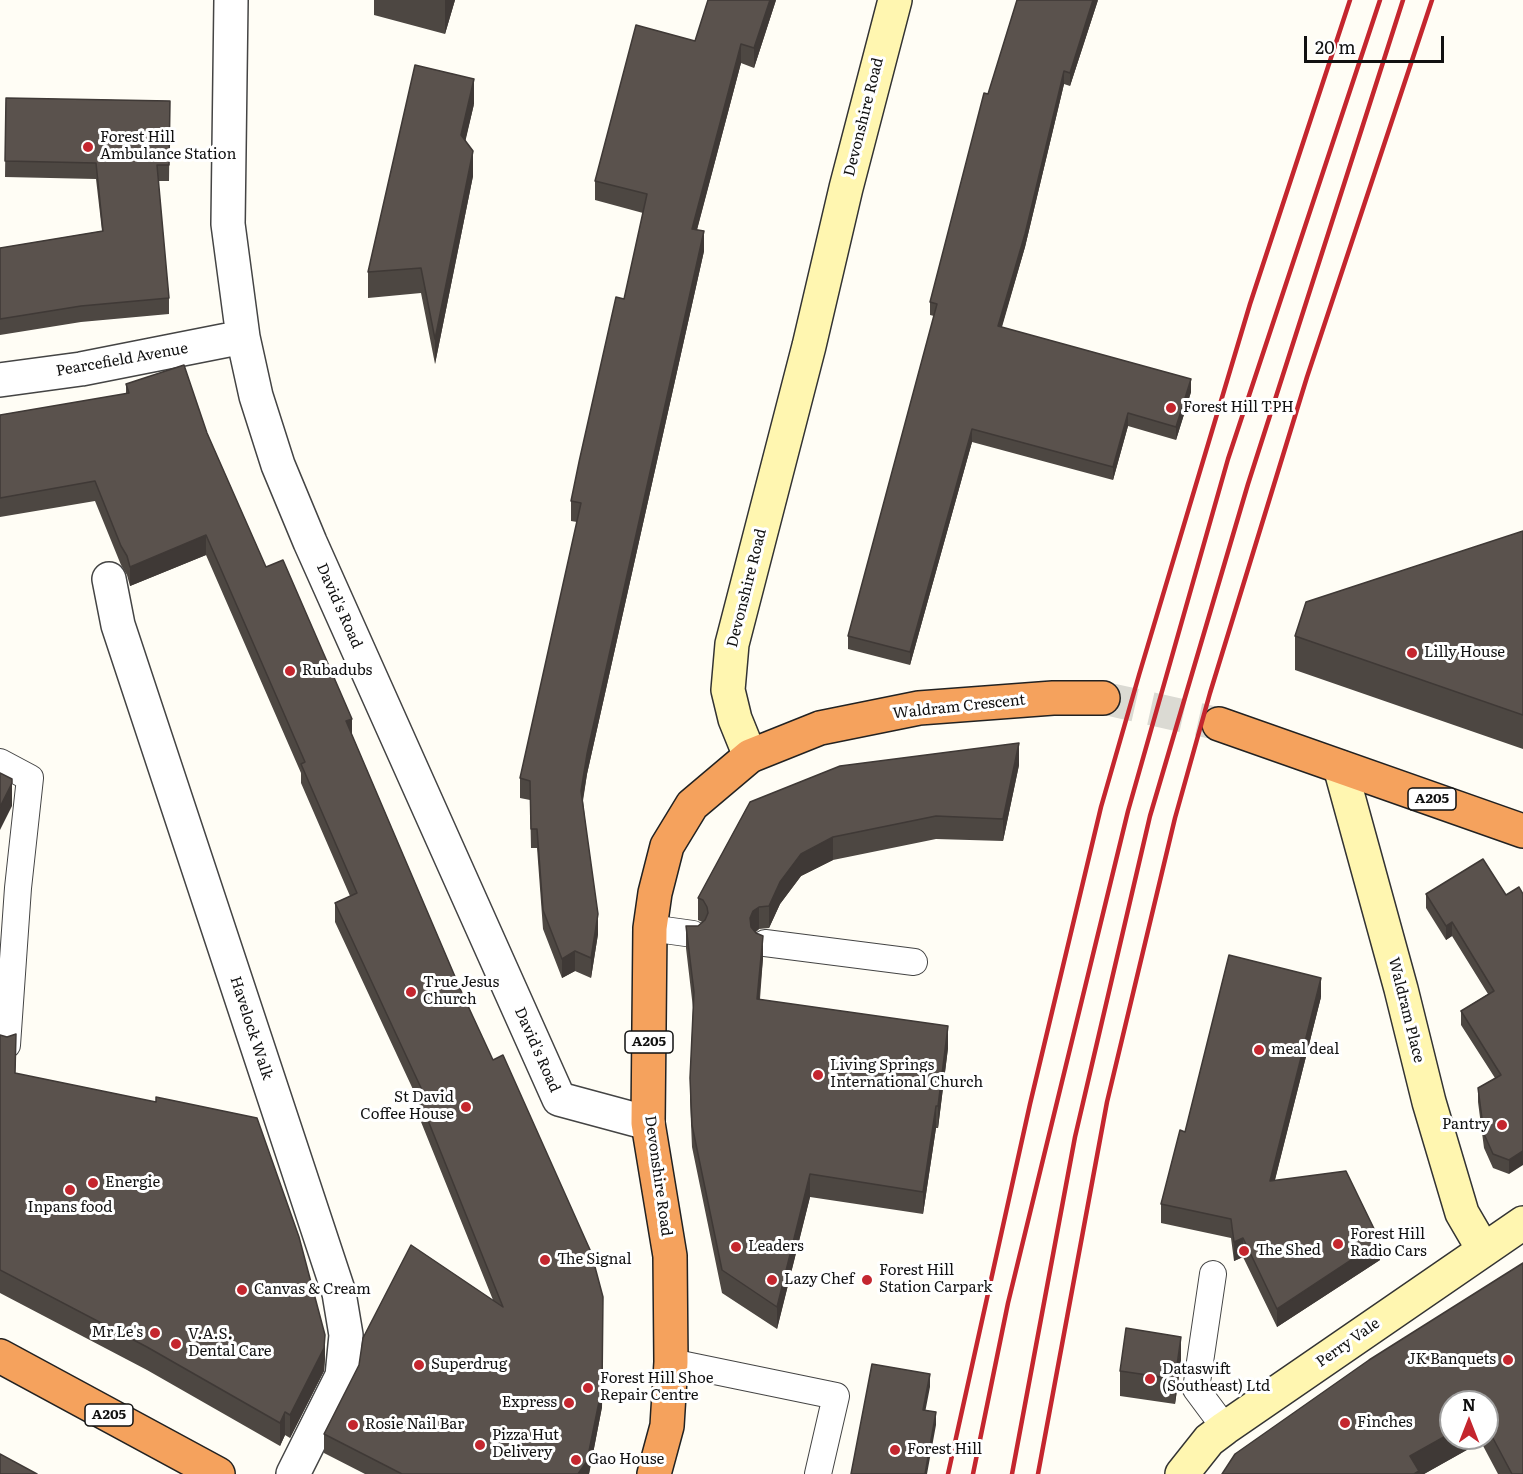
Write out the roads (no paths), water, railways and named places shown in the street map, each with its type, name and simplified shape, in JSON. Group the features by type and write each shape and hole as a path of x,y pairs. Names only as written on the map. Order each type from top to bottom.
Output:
{"highway":[{"name":"Waldram Crescent","path":"750,756 820,728 919,708 1053,698 1103,698"},
{"name":"A205","path":"1219,724 1523,831"},
{"name":"Devonshire Road","path":"654,1474 667,1426 671,1362 670,1256 648,1123 650,928 655,893 667,846 692,805 750,756"},
{"name":"A205","path":"0,1356 218,1474"}],"main road":[{"name":"Devonshire Road","path":"750,756 735,719 728,690 732,644 895,0"},
{"name":"Waldram Place","path":"1340,766 1401,989 1429,1102 1462,1213 1483,1249"},
{"name":"Perry Vale","path":"1182,1474 1209,1440 1225,1428 1523,1223"}],"street":[{"name":"David's Road","path":"231,0 228,224 243,337 256,396 278,465 310,542 559,1099 648,1123"},
{"name":"Pearcefield Avenue","path":"0,380 81,369 243,337"},
{"name":"Havelock Walk","path":"109,579 118,625 339,1293 346,1335 342,1376 293,1474"}],"lane":[{"path":"0,762 30,778 18,888 7,1045"},
{"path":"650,928 693,934"},
{"path":"765,943 914,962"},
{"path":"1213,1274 1196,1389 1225,1428"},
{"path":"671,1362 836,1396 818,1474"}],"tunnel":[{"path":"1103,698 1219,724"}],"railway":[{"path":"948,1474 1030,1104 1101,807 1250,304 1350,0"},
{"path":"973,1474 1008,1303 1128,811 1228,459 1380,0"},
{"path":"1012,1474 1075,1137 1150,816 1248,484 1403,0"},
{"path":"1038,1474 1107,1102 1175,818 1210,693 1307,377 1432,0"}],"place":[{"name":"Forest Hill Ambulance Station","path":"88,147"},
{"name":"Forest Hill TPH","path":"1171,408"},
{"name":"Lilly House","path":"1412,653"},
{"name":"Rubadubs","path":"290,671"},
{"name":"True Jesus Church","path":"411,992"},
{"name":"meal deal","path":"1259,1050"},
{"name":"Living Springs International Church","path":"818,1075"},
{"name":"St David Coffee House","path":"466,1107"},
{"name":"Pantry","path":"1502,1125"},
{"name":"Energie","path":"93,1183"},
{"name":"Inpans food","path":"70,1190"},
{"name":"Forest Hill Radio Cars","path":"1338,1244"},
{"name":"Leaders","path":"736,1247"},
{"name":"The Shed","path":"1244,1251"},
{"name":"The Signal","path":"545,1260"},
{"name":"Lazy Chef","path":"772,1280"},
{"name":"Forest Hill Station Carpark","path":"867,1280"},
{"name":"Canvas & Cream","path":"242,1290"},
{"name":"Mr Le's","path":"155,1333"},
{"name":"V.A.S. Dental Care","path":"176,1344"},
{"name":"JK Banquets","path":"1508,1360"},
{"name":"Superdrug","path":"419,1365"},
{"name":"Dataswift (Southeast) Ltd","path":"1150,1379"},
{"name":"Forest Hill Shoe Repair Centre","path":"588,1388"},
{"name":"Express","path":"569,1403"},
{"name":"Finches","path":"1345,1423"},
{"name":"Rosie Nail Bar","path":"353,1425"},
{"name":"Pizza Hut Delivery","path":"480,1445"},
{"name":"Forest Hill","path":"895,1450"},
{"name":"Gao House","path":"576,1460"}]}
